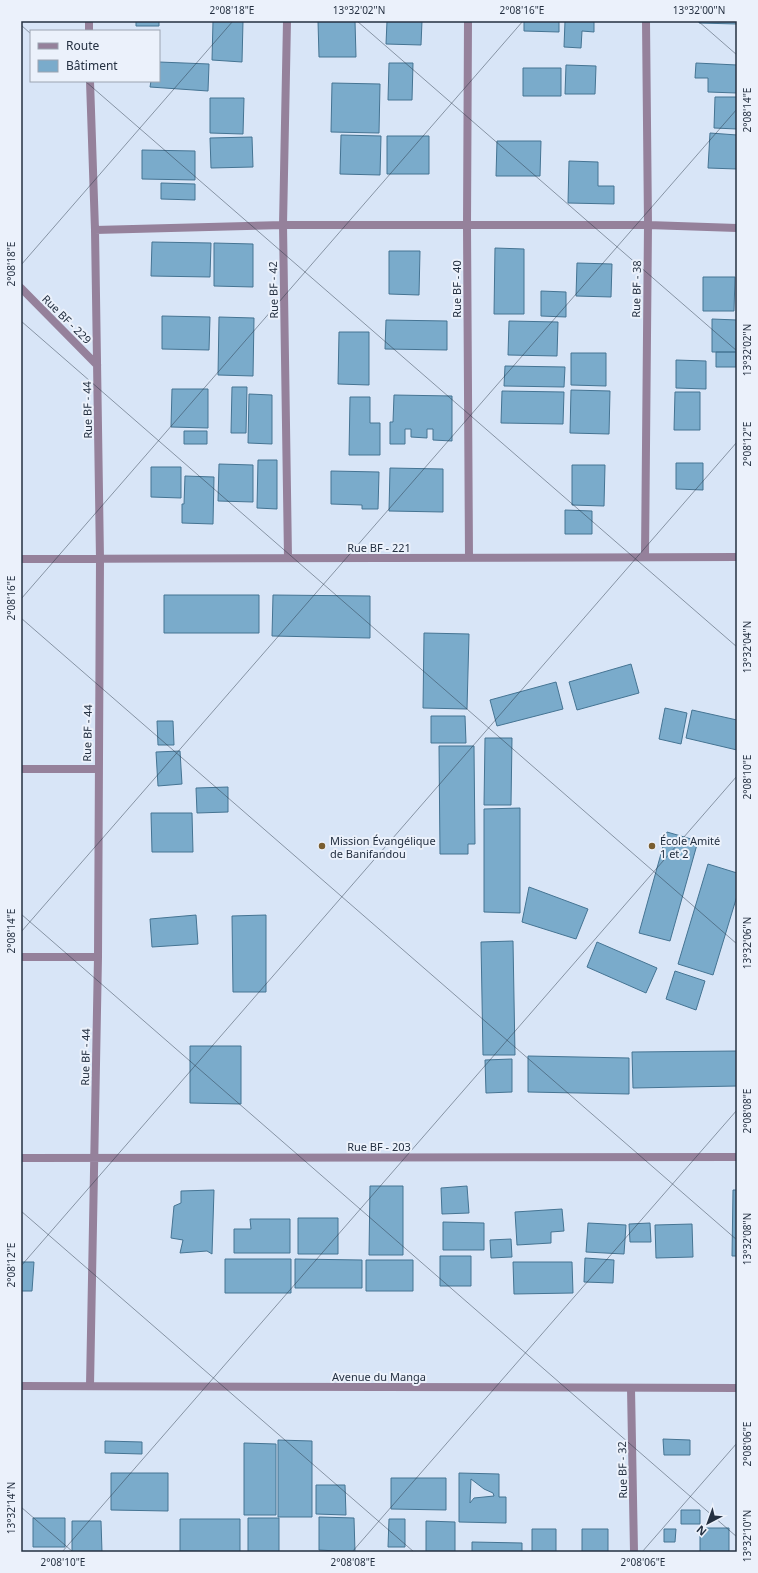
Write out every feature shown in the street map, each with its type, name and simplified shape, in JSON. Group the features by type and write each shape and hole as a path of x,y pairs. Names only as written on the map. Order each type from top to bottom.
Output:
{"street":[{"name":"Rue BF - 42","path":"286,21 283,225 288,558"},
{"name":"Rue BF - 40","path":"468,21 467,225 469,557"},
{"name":"Rue BF - 38","path":"645,557 648,225 646,21"},
{"name":"Rue BF - 44","path":"90,82 98,365 100,559 98,957 90,1386"},
{"path":"95,230 283,225 648,225 737,228"},
{"name":"Rue BF - 229","path":"21,288 98,365"},
{"name":"Rue BF - 221","path":"21,559 737,557"},
{"path":"21,768 98,768"},
{"path":"21,957 98,957"},
{"name":"Rue BF - 203","path":"21,1158 737,1157"},
{"name":"Avenue du Manga","path":"21,1386 737,1388"},
{"name":"Rue BF - 32","path":"631,1388 634,1552"}],"building":[{"path":"136,21 159,21 159,26 136,26"},
{"path":"213,21 243,21 242,62 212,60"},
{"path":"318,21 355,21 356,57 319,57"},
{"path":"387,21 422,21 421,45 386,44"},
{"path":"524,21 559,21 559,32 524,31"},
{"path":"565,21 594,21 594,32 582,31 581,48 564,47"},
{"path":"699,21 737,21 737,24 699,23"},
{"path":"160,62 209,64 208,91 150,87 151,82 160,82"},
{"path":"389,63 413,63 412,100 388,100"},
{"path":"696,63 737,65 737,93 708,92 708,78 695,78"},
{"path":"566,65 596,66 595,94 565,94"},
{"path":"523,68 561,68 561,96 523,96"},
{"path":"332,83 380,84 379,133 331,132"},
{"path":"715,97 737,97 737,129 714,128"},
{"path":"210,98 244,98 243,134 210,133"},
{"path":"710,133 737,135 737,169 708,168"},
{"path":"341,135 381,136 380,175 340,174"},
{"path":"387,136 429,136 429,174 387,174"},
{"path":"252,137 253,167 211,168 210,138"},
{"path":"497,141 541,141 540,176 496,176"},
{"path":"142,150 195,151 195,180 142,179"},
{"path":"569,161 598,162 598,186 614,186 614,204 568,203"},
{"path":"161,183 195,184 195,200 161,199"},
{"path":"152,242 211,243 210,277 151,276"},
{"path":"214,243 253,244 253,287 214,286"},
{"path":"495,248 524,249 524,314 494,314"},
{"path":"389,251 420,251 419,295 389,294"},
{"path":"577,263 612,264 611,297 576,296"},
{"path":"703,277 735,277 734,311 703,311"},
{"path":"541,291 566,292 566,317 541,316"},
{"path":"162,316 210,317 209,350 162,349"},
{"path":"219,317 254,318 253,376 218,375"},
{"path":"712,319 737,320 736,352 712,352"},
{"path":"386,320 447,321 447,350 385,349"},
{"path":"509,321 558,322 557,356 508,355"},
{"path":"339,332 369,332 369,385 338,384"},
{"path":"716,352 736,352 736,367 716,367"},
{"path":"571,353 606,353 606,386 571,385"},
{"path":"676,360 706,361 706,389 676,388"},
{"path":"505,366 565,367 564,387 504,386"},
{"path":"232,387 247,387 246,433 231,433"},
{"path":"172,389 208,389 208,428 171,427"},
{"path":"571,390 610,391 609,434 570,433"},
{"path":"502,391 564,392 563,424 501,423"},
{"path":"675,392 700,392 700,430 674,430"},
{"path":"249,394 272,395 272,444 248,443"},
{"path":"394,395 452,396 452,441 433,440 433,429 427,429 427,438 411,437 411,429 405,429 405,444 390,444 390,422 393,422"},
{"path":"350,397 370,397 370,423 380,423 380,455 349,455"},
{"path":"184,431 207,431 207,444 184,444"},
{"path":"258,460 277,460 277,509 257,508"},
{"path":"676,463 703,463 703,490 676,489"},
{"path":"219,464 253,465 253,502 218,501"},
{"path":"572,465 605,465 604,506 572,505"},
{"path":"151,467 181,467 181,498 151,497"},
{"path":"390,468 443,469 443,512 389,511"},
{"path":"331,471 379,472 378,509 362,509 362,505 331,504"},
{"path":"185,476 214,477 213,524 182,523 182,504 184,504"},
{"path":"565,510 592,511 592,534 565,534"},
{"path":"164,595 259,595 259,633 164,633"},
{"path":"273,595 370,596 370,638 272,636"},
{"path":"424,633 469,634 467,709 423,708"},
{"path":"631,664 639,693 577,710 569,682"},
{"path":"556,682 563,709 497,726 490,700"},
{"path":"665,708 687,713 681,744 659,739"},
{"path":"692,710 737,720 737,750 686,738"},
{"path":"431,716 465,716 466,743 431,743"},
{"path":"157,721 173,721 174,745 158,745"},
{"path":"485,738 512,738 511,805 484,805"},
{"path":"439,746 474,746 475,844 468,844 468,854 440,854"},
{"path":"180,751 182,784 158,786 156,752"},
{"path":"228,787 228,812 197,813 196,788"},
{"path":"520,808 520,913 484,912 484,809"},
{"path":"151,813 192,813 193,852 152,852"},
{"path":"667,832 698,841 670,941 639,933"},
{"path":"708,864 737,873 737,896 713,975 678,964"},
{"path":"529,887 588,909 576,939 522,922"},
{"path":"196,915 198,944 152,947 150,919"},
{"path":"266,915 266,992 233,992 232,916"},
{"path":"513,941 515,1055 483,1055 481,942"},
{"path":"597,942 657,968 646,993 587,967"},
{"path":"675,971 705,981 696,1010 666,999"},
{"path":"190,1046 241,1046 241,1104 190,1103"},
{"path":"737,1051 737,1086 633,1088 632,1052"},
{"path":"528,1056 629,1058 629,1094 528,1092"},
{"path":"512,1059 512,1092 486,1093 485,1060"},
{"path":"370,1186 403,1186 403,1255 369,1255"},
{"path":"467,1186 469,1213 442,1214 441,1188"},
{"path":"214,1190 212,1254 207,1251 180,1253 183,1240 171,1238 174,1206 181,1203 181,1191"},
{"path":"733,1190 737,1190 737,1256 732,1256"},
{"path":"562,1209 564,1231 551,1232 551,1243 517,1245 515,1212"},
{"path":"298,1218 338,1218 338,1254 298,1254"},
{"path":"250,1219 290,1219 290,1253 234,1253 234,1229 251,1229"},
{"path":"443,1222 484,1223 484,1250 443,1250"},
{"path":"588,1223 626,1225 624,1254 586,1252"},
{"path":"650,1223 651,1242 630,1242 629,1224"},
{"path":"692,1224 693,1257 656,1258 655,1225"},
{"path":"511,1239 512,1257 491,1258 490,1240"},
{"path":"440,1256 471,1256 471,1286 440,1286"},
{"path":"585,1258 614,1260 613,1283 584,1282"},
{"path":"225,1259 291,1259 291,1293 225,1293"},
{"path":"295,1259 362,1260 362,1288 295,1288"},
{"path":"366,1260 413,1260 413,1291 366,1291"},
{"path":"21,1262 34,1262 32,1291 21,1291"},
{"path":"513,1262 572,1262 573,1293 514,1294"},
{"path":"663,1439 690,1440 690,1455 664,1455"},
{"path":"278,1440 312,1441 312,1517 278,1517"},
{"path":"105,1441 142,1442 142,1454 105,1453"},
{"path":"244,1443 276,1444 276,1515 244,1515"},
{"path":"111,1473 168,1473 168,1511 111,1510"},
{"path":"459,1473 499,1474 499,1497 506,1497 506,1523 459,1522","holes":["471,1479 484,1489 493,1493 494,1496 474,1498 470,1503"]},
{"path":"391,1478 446,1478 446,1510 391,1509"},
{"path":"316,1485 345,1485 346,1515 316,1514"},
{"path":"681,1510 700,1510 700,1524 681,1524"},
{"path":"319,1517 354,1518 355,1552 319,1550"},
{"path":"33,1518 65,1518 65,1547 33,1547"},
{"path":"248,1518 279,1518 279,1552 248,1552"},
{"path":"180,1519 240,1519 240,1552 180,1551"},
{"path":"389,1519 405,1519 405,1547 388,1547"},
{"path":"72,1521 101,1521 102,1552 72,1552"},
{"path":"426,1521 455,1522 455,1552 426,1552"},
{"path":"700,1528 729,1528 729,1552 700,1552"},
{"path":"532,1529 556,1529 556,1552 532,1552"},
{"path":"582,1529 608,1529 608,1552 582,1552"},
{"path":"664,1529 676,1529 675,1542 664,1542"},
{"path":"472,1542 522,1543 522,1552 472,1552"}],"place":[{"name":"Mission Évangélique de Banifandou","path":"322,846"},
{"name":"École Amité 1 et 2","path":"652,846"}]}
